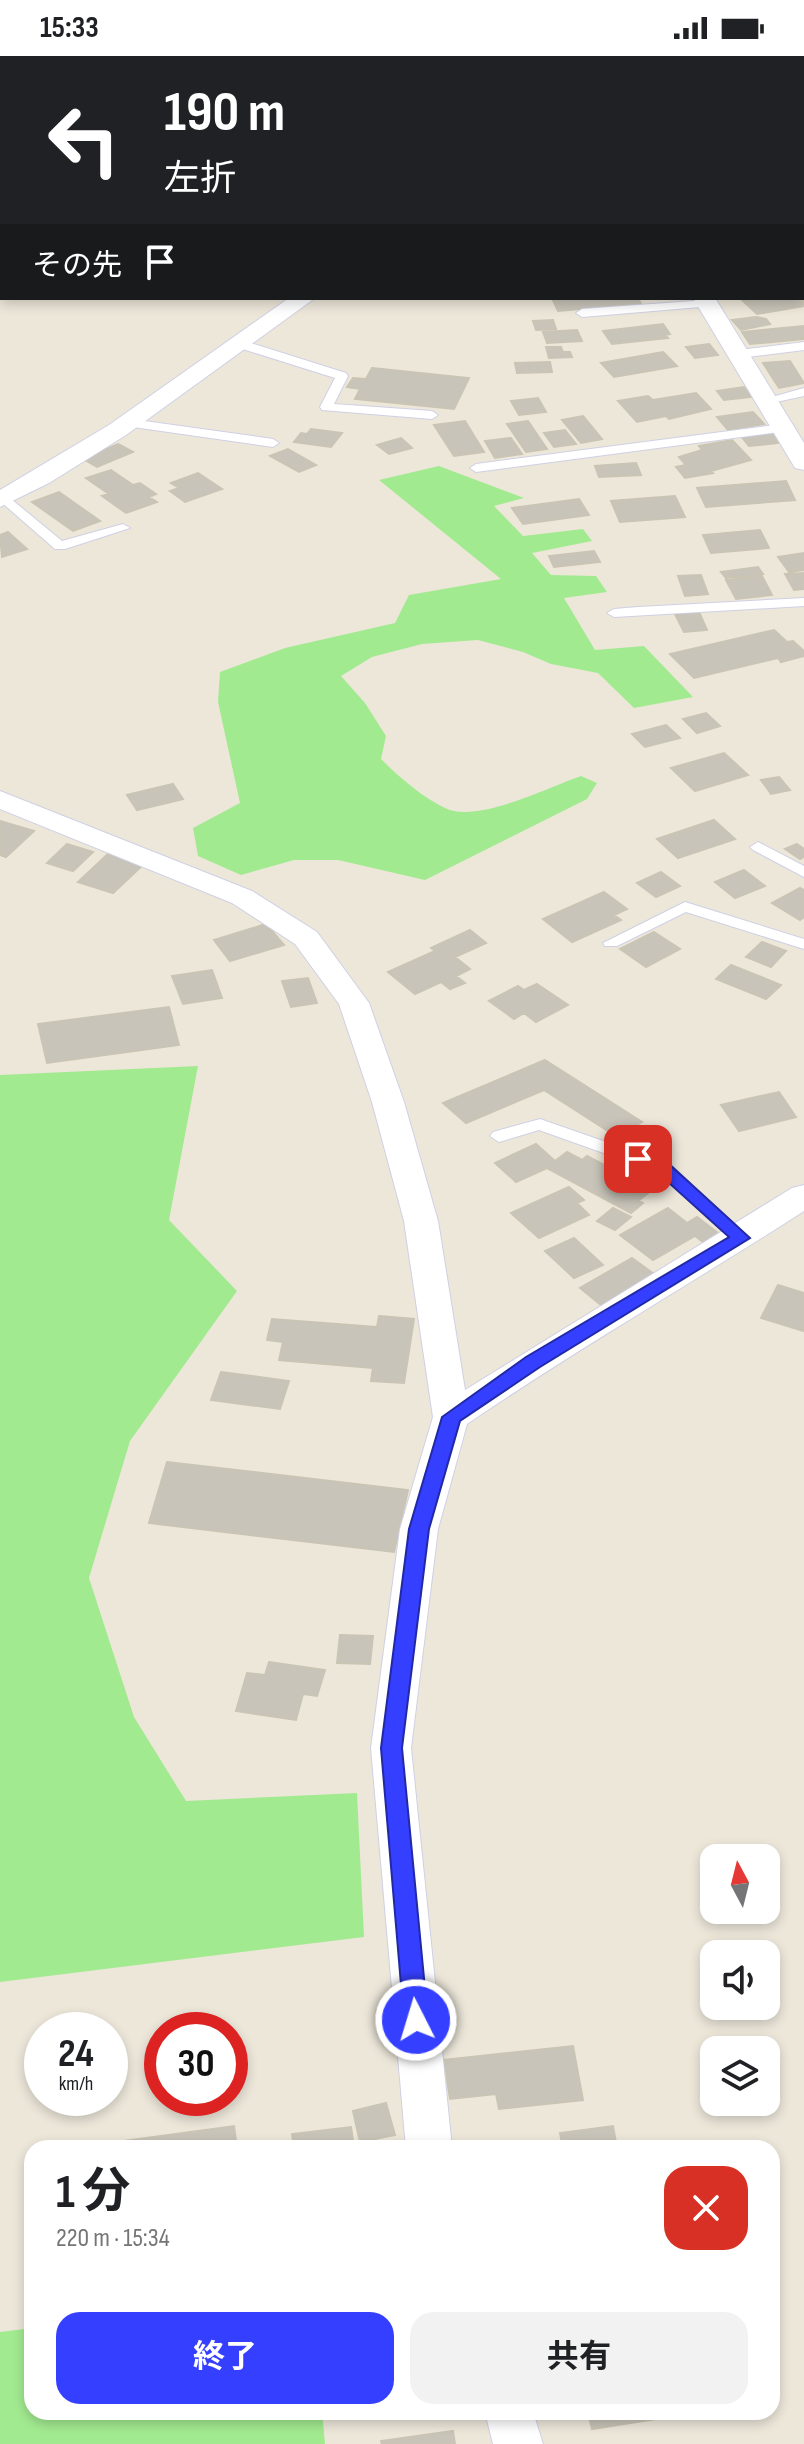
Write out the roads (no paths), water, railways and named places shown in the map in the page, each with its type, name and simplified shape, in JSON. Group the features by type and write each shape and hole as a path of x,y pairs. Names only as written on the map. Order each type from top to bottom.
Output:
{"street":[{"path":"2,499 130,423 176,386 301,300"},
{"path":"706,301 804,462"},
{"path":"0,799 242,897 306,938 354,1003 388,1102 421,1221 451,1417 419,1529 391,1748 428,2140"},
{"path":"451,1417 533,1362 741,1238 804,1196"},
{"path":"511,2420 518,2444"}],"lane":[{"path":"582,313 706,301"},
{"path":"237,343 342,376 326,407 432,415"},
{"path":"739,354 804,346"},
{"path":"767,400 804,392"},
{"path":"130,423 273,443"},
{"path":"476,468 783,428"},
{"path":"2,499 60,546 123,528"},
{"path":"614,613 695,605 730,608 804,602"},
{"path":"758,847 804,872"},
{"path":"611,943 685,907 804,944"},
{"path":"499,1136 540,1124 663,1168 741,1238"}]}
